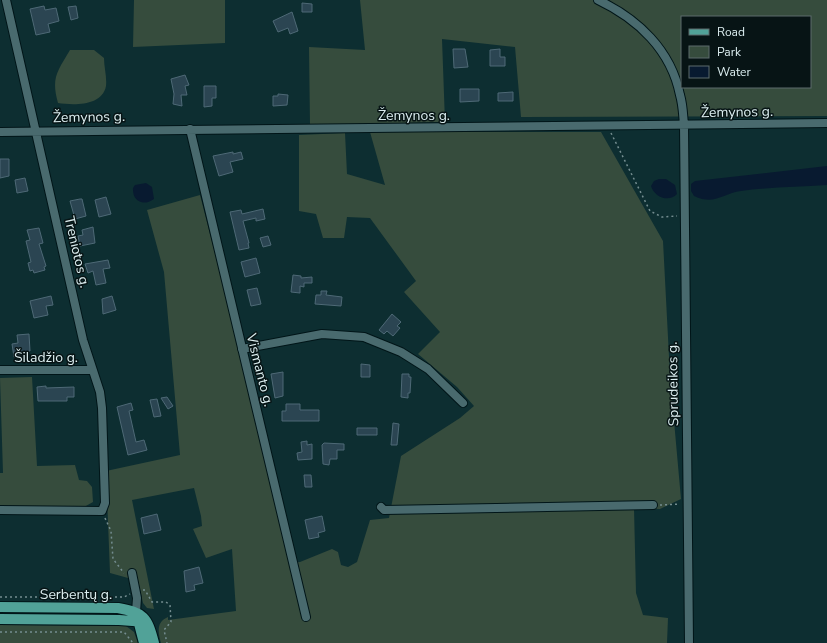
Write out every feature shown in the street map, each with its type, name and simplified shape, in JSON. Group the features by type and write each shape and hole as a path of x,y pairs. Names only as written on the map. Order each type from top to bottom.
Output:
{"main road":[{"name":"Serbentų g.","path":"0,607 118,608 136,612"},
{"path":"136,612 154,643"},
{"name":"Serbentų g.","path":"0,619 119,620 142,622"},
{"path":"142,622 144,643"}],"street":[{"name":"Treniotos g.","path":"6,0 83,340 100,392 102,408 105,502 102,511"},
{"name":"Sprudeikos g.","path":"598,0 619,10 643,28 662,52 675,75 681,95 684,126 689,643"},
{"name":"Žemynos g.","path":"0,132 190,129 684,126 827,123"},
{"name":"Vismanto g.","path":"190,129 306,617"},
{"path":"242,349 322,334 364,337 401,352 428,369 463,403"},
{"name":"Šiladžio g.","path":"0,370 92,370"},
{"path":"381,507 384,510 653,505"},
{"path":"0,510 102,511"},
{"path":"132,573 136,598 136,612"}],"path":[{"path":"608,126 650,211 662,217 684,215"},
{"path":"653,505 688,504"},
{"path":"102,511 111,531 113,559 122,572 132,573"},
{"path":"0,632 120,632 128,635 133,643"},
{"path":"165,635 167,643"}],"green space":[{"path":"134,0 225,0 225,43 133,47"},
{"path":"360,0 827,0 827,116 521,117 515,47 442,39 445,122 310,125 309,47 365,50"},
{"path":"70,50 94,50 104,58 106,86 99,98 86,103 78,104 58,103 55,87 56,75"},
{"path":"370,132 601,132 663,241 670,376 681,499 660,509 634,508 636,593 643,615 668,618 667,643 161,643 159,628 161,622 168,617 168,620 236,611 232,549 206,558 193,529 202,526 194,488 132,500 154,609 147,608 143,603 137,576 128,578 110,573 106,471 180,455 164,272 147,210 200,195 251,394 289,563 300,562 332,549 338,552 341,565 348,567 357,562 370,520 389,518 401,456 460,418 474,406 457,387 418,354 440,332 404,292 416,281 370,218 347,217 344,238 323,238 316,214 299,211 299,135 345,133 347,174 385,185"},
{"path":"32,377 37,466 75,465 79,480 87,481 92,487 93,502 84,507 0,506 0,473 3,473 0,378"},
{"path":"0,625 126,626 134,632 138,643 0,643"}],"water":[{"path":"827,166 827,185 735,192 719,198 708,200 694,196 691,191 691,184 695,181"},
{"path":"666,179 675,185 677,194 674,197 662,198 655,193 651,186 654,181"},
{"path":"146,183 152,187 154,199 142,202 134,196 133,188 135,185"}],"building":[{"path":"302,3 312,4 312,12 302,12"},
{"path":"44,6 45,10 56,8 59,21 48,24 50,32 36,35 30,9"},
{"path":"76,6 78,18 71,20 68,7"},
{"path":"292,12 298,31 290,34 288,28 278,32 273,21"},
{"path":"453,49 465,49 468,67 454,68"},
{"path":"500,49 500,57 505,57 505,66 490,66 490,50"},
{"path":"185,75 189,85 185,86 187,95 181,95 182,106 173,104 174,94 171,79"},
{"path":"204,86 216,86 216,98 212,98 212,106 204,107"},
{"path":"460,89 479,89 479,101 460,102"},
{"path":"513,92 513,101 498,101 498,93"},
{"path":"278,94 288,95 287,105 273,106 273,96 278,96"},
{"path":"233,152 233,154 241,152 243,159 230,162 233,172 219,176 213,156"},
{"path":"0,159 9,159 9,176 0,178"},
{"path":"25,178 28,191 17,193 15,180"},
{"path":"106,197 111,214 99,217 95,200"},
{"path":"82,199 86,216 75,219 70,201"},
{"path":"263,209 265,219 256,221 256,218 243,221 249,248 239,250 230,212 241,210 242,214"},
{"path":"93,227 95,243 80,246 78,236 83,235 82,230"},
{"path":"39,228 43,243 39,244 46,266 44,267 45,270 34,273 33,270 30,271 28,263 31,262 26,241 30,240 27,230"},
{"path":"268,236 271,245 263,247 260,238"},
{"path":"256,258 260,273 245,277 241,262"},
{"path":"108,260 110,268 103,269 106,283 96,285 93,271 88,273 85,264"},
{"path":"293,275 301,276 301,278 312,277 312,283 304,283 304,287 300,286 300,293 291,292"},
{"path":"257,288 261,304 251,306 247,290"},
{"path":"321,291 327,291 326,295 342,297 341,306 315,304 316,295 321,295"},
{"path":"51,296 53,305 46,306 48,315 34,318 30,301"},
{"path":"112,296 116,310 103,314 102,299"},
{"path":"392,314 401,322 397,326 400,328 393,336 387,331 384,334 379,330"},
{"path":"29,334 30,351 25,352 25,356 14,357 12,344 18,343 17,335"},
{"path":"361,364 370,365 370,377 361,377"},
{"path":"283,372 283,396 275,398 271,374"},
{"path":"402,374 409,374 409,377 411,377 410,393 408,393 408,398 401,397"},
{"path":"46,386 46,388 74,387 74,397 67,397 67,401 38,401 37,387"},
{"path":"167,397 173,406 168,409 161,398"},
{"path":"157,399 161,416 154,417 150,400"},
{"path":"131,403 133,410 129,411 136,442 144,440 147,450 128,455 117,407"},
{"path":"286,404 300,404 300,410 319,410 319,421 282,421 282,411 286,411"},
{"path":"393,423 399,424 397,445 391,445"},
{"path":"357,428 377,428 377,435 357,435"},
{"path":"307,441 307,445 312,444 312,459 298,460 297,453 302,452 301,442"},
{"path":"324,443 344,444 344,450 337,450 337,459 330,459 329,465 323,464 322,445"},
{"path":"304,475 311,475 312,487 305,487"},
{"path":"157,514 161,530 144,534 141,518"},
{"path":"322,516 325,531 318,533 319,537 309,539 305,520"},
{"path":"199,567 203,583 194,585 195,590 186,592 184,571"}]}
